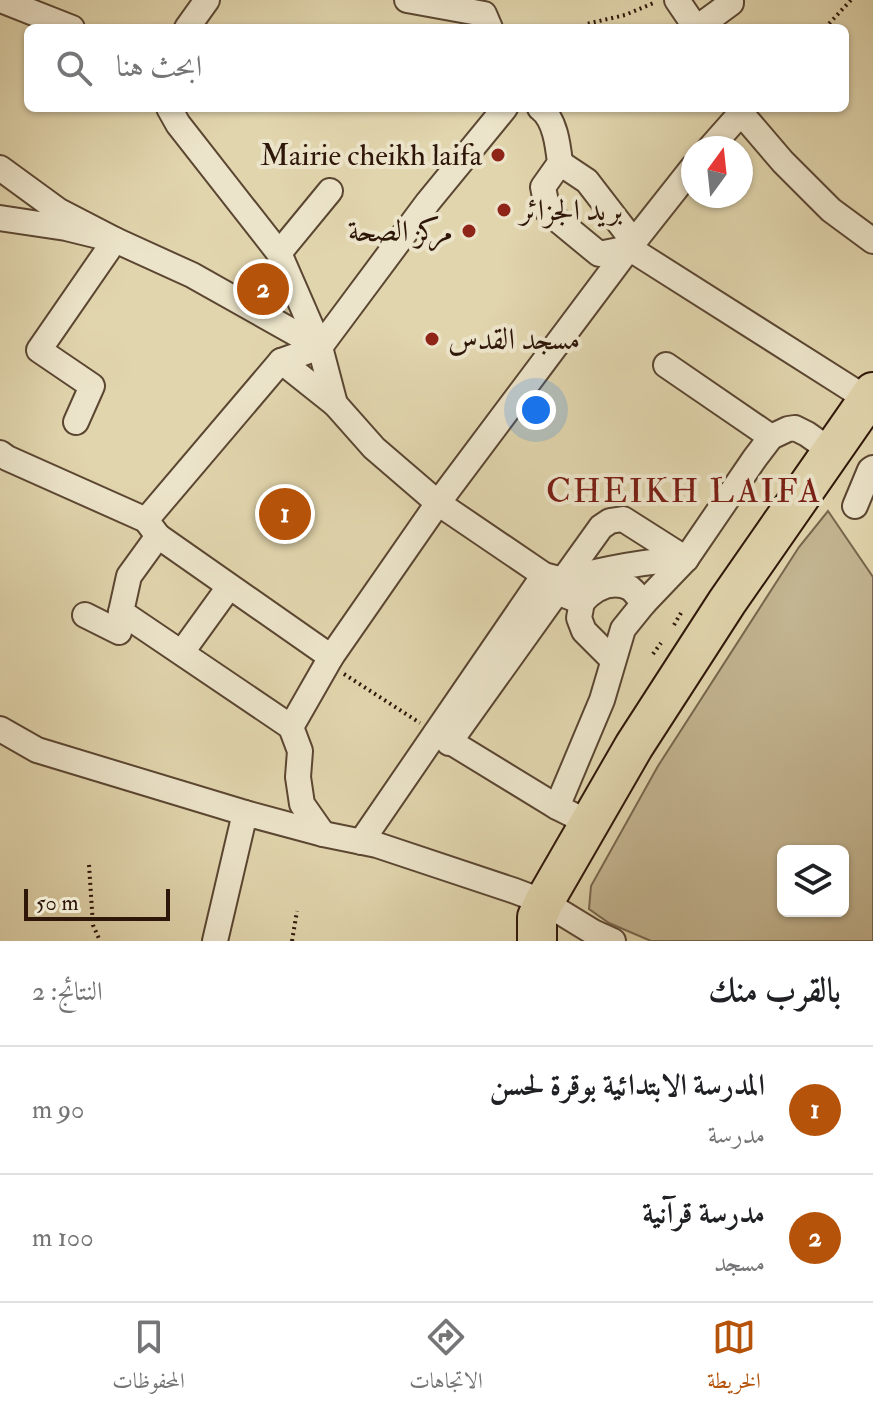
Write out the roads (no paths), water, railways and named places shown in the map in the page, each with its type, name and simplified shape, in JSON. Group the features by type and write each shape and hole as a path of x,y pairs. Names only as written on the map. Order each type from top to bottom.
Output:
{"main road":[{"path":"506,941 539,920 573,815 634,746 727,602 870,396"}],"street":[{"path":"1,0 62,24"},
{"path":"190,24 207,0"},
{"path":"407,0 482,14"},
{"path":"677,0 693,24"},
{"path":"702,24 736,1"},
{"path":"171,112 279,253 320,347 335,404"},
{"path":"85,615 119,632 129,576 152,528 281,361 320,347 428,202 502,112"},
{"path":"546,112 558,143 560,163 543,187 548,212 599,254 629,248 870,396"},
{"path":"720,136 739,112"},
{"path":"741,112 783,162 831,210 873,241"},
{"path":"560,163 587,181 624,228 629,248"},
{"path":"0,168 59,211 192,275 320,347"},
{"path":"291,727 331,657 438,503 681,182"},
{"path":"279,253 330,191"},
{"path":"0,218 66,228 115,240"},
{"path":"76,422 92,386 39,350 115,240"},
{"path":"281,361 335,404 374,448 438,503 582,602"},
{"path":"666,365 771,437"},
{"path":"443,738 573,815 611,673 612,659 623,629 686,559 771,437 795,428 831,451"},
{"path":"2,458 152,528 229,587 331,657"},
{"path":"855,506 873,468"},
{"path":"369,844 555,583 601,527 610,521 623,519 686,559"},
{"path":"555,583 604,569 686,559"},
{"path":"612,659 584,631 579,618 582,602 594,590 610,585 630,589 644,603"},
{"path":"182,652 229,587"},
{"path":"121,612 291,727 300,751 298,777 302,804 323,834"},
{"path":"0,729 37,750 245,813 369,844 539,920 593,932 613,941"},
{"path":"215,941 245,813"}],"place":[{"name":"Mairie cheikh laifa","path":"498,155"},
{"name":"بريد الجزائر","path":"504,210"},
{"name":"مركز الصحة","path":"469,231"},
{"name":"مدرسة قرآنية","path":"263,289"},
{"name":"مسجد القدس","path":"432,339"},
{"name":"المدرسة الابتدائية بوقرة لحسن","path":"285,514"}],"district":[{"name":"CHEIKH LAIFA","path":"684,491"}]}
